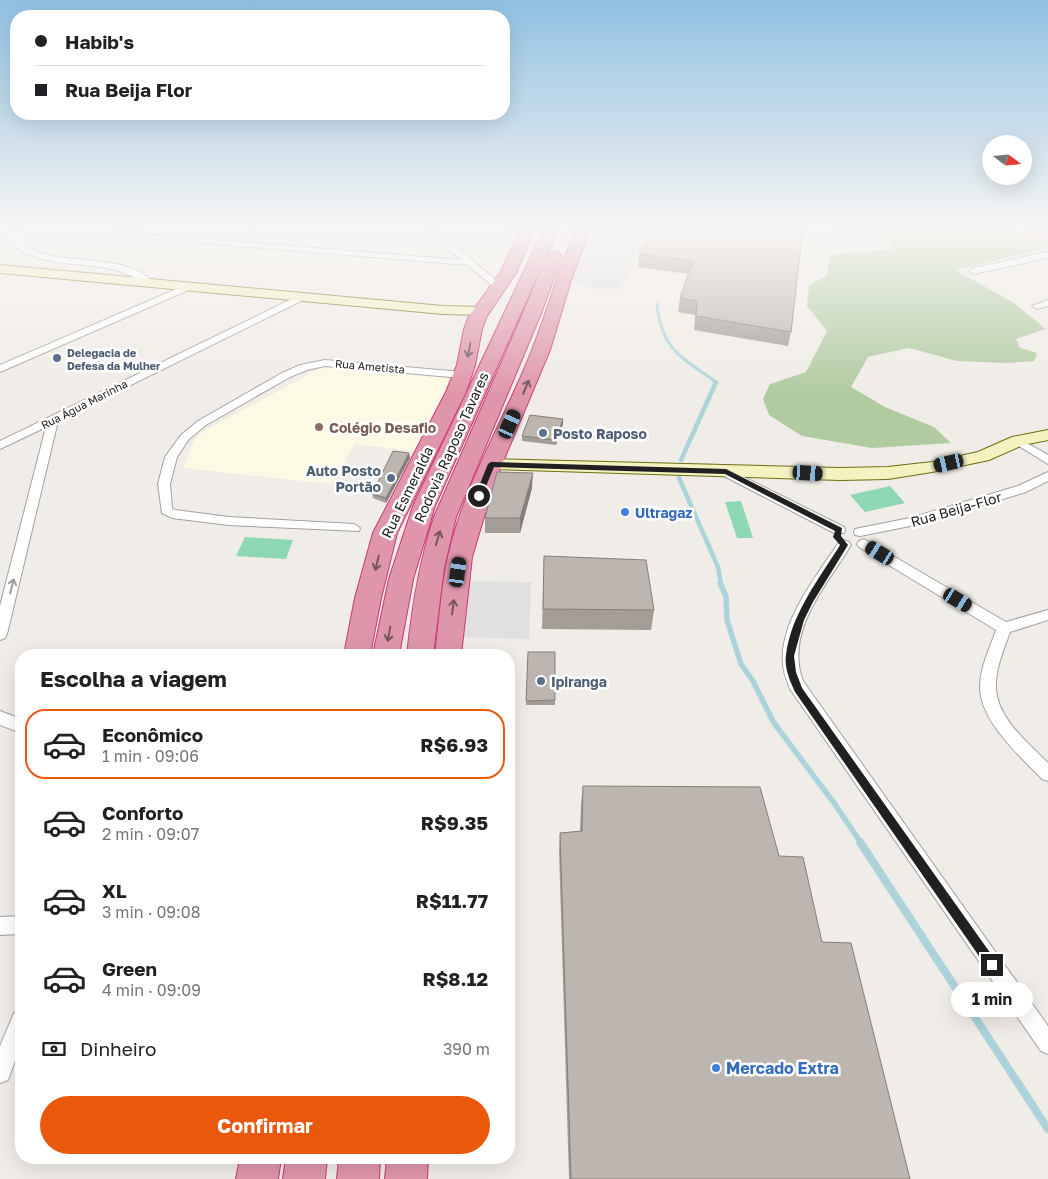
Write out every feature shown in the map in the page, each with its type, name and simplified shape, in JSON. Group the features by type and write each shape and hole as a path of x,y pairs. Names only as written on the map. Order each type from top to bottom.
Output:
{"highway":[{"name":"Rua Esmeralda","path":"358,649 368,598 385,533 456,392 479,315 501,284"},
{"name":"Rodovia Raposo Tavares","path":"387,649 398,588 410,542 424,506 532,284"},
{"name":"Rodovia Raposo Tavares","path":"421,649 426,592 437,541 445,517 533,311 541,284"},
{"path":"491,464 496,424 549,284"},
{"path":"449,649 460,557 470,520 491,464 516,412 540,350 562,284"},
{"path":"257,1179 260,1164"},
{"path":"304,1179 306,1164"},
{"path":"358,1179 359,1164"},
{"path":"406,1179 407,1164"}],"street":[{"path":"160,284 443,310 479,315"},
{"path":"495,284 499,288"},
{"path":"0,369 188,287"},
{"name":"Rua Água Marinha","path":"0,445 302,297"},
{"path":"1037,306 1048,303"},
{"name":"Rua Ametista","path":"354,528 172,514 166,510 164,484 171,457 185,437 202,423 286,375 304,367 325,363 462,375"},
{"path":"0,634 53,420"},
{"path":"491,464 726,472 888,473 932,467 983,456 1018,441 1048,435"},
{"path":"1018,441 1048,460"},
{"path":"726,472 842,537 809,601 794,638 790,656 791,672 798,690 1048,1044"},
{"name":"Rua Beija-Flor","path":"842,537 859,546 862,538 1022,489 1048,476"},
{"path":"862,538 1004,628 1048,615"},
{"path":"1004,628 992,665 988,689 995,709 1007,731 1048,774"},
{"path":"0,718 15,724"},
{"path":"0,926 15,925"},
{"path":"0,1072 15,1035"}],"shaded area":[{"path":"579,284 622,284 620,289 594,289"},
{"name":"Colégio Desafio","path":"326,365 453,378 417,452 355,444 331,484 183,468 194,440 204,431"},
{"path":"466,581 531,582 529,639 460,637"}],"green space":[{"path":"980,284 1014,303 1046,329 1016,339 1020,348 1037,353 1034,361 1007,363 957,361 909,348 868,357 851,387 885,407 934,427 951,443 872,448 802,436 769,415 763,399 770,384 806,372 827,331 807,306 809,285"},
{"path":"890,486 905,503 865,512 850,495"},
{"path":"741,501 753,538 737,538 725,502"},
{"path":"245,537 293,540 286,559 236,556"}],"building":[{"path":"685,284 797,284 791,332 696,316 697,301 680,298"},
{"name":"Posto Raposo","path":"530,415 563,419 556,440 522,436"},
{"name":"Auto Posto Portão","path":"393,451 409,453 386,498 372,494"},
{"path":"497,472 533,473 520,518 485,518"},
{"path":"544,556 646,560 654,610 543,609"},
{"name":"Ipiranga","path":"528,652 555,652 555,700 526,701"},
{"name":"Mercado Extra","path":"583,786 760,787 779,856 803,857 822,942 851,943 910,1179 571,1179 560,833 582,831"}],"waterway":[{"path":"657,304 659,319 668,342 683,359 716,382"},
{"path":"681,460 716,382"},
{"path":"679,478 718,567 721,584"},
{"path":"720,583 726,596 727,620 741,664 753,681 774,723 834,803 861,843"},
{"path":"860,842 1048,1129"}],"place":[{"name":"Delegacia de Defesa da Mulher","path":"57,358"},
{"name":"Colégio Desafio","path":"319,427"},
{"name":"Posto Raposo","path":"543,433"},
{"name":"Auto Posto Portão","path":"391,478"},
{"name":"Ultragaz","path":"625,512"},
{"name":"Ipiranga","path":"541,681"},
{"name":"Mercado Extra","path":"716,1068"}],"route":[{"path":"479,496 491,464 726,472 839,530 837,537 844,545 809,601 800,620 790,656 791,672 798,690 992,965"}]}
